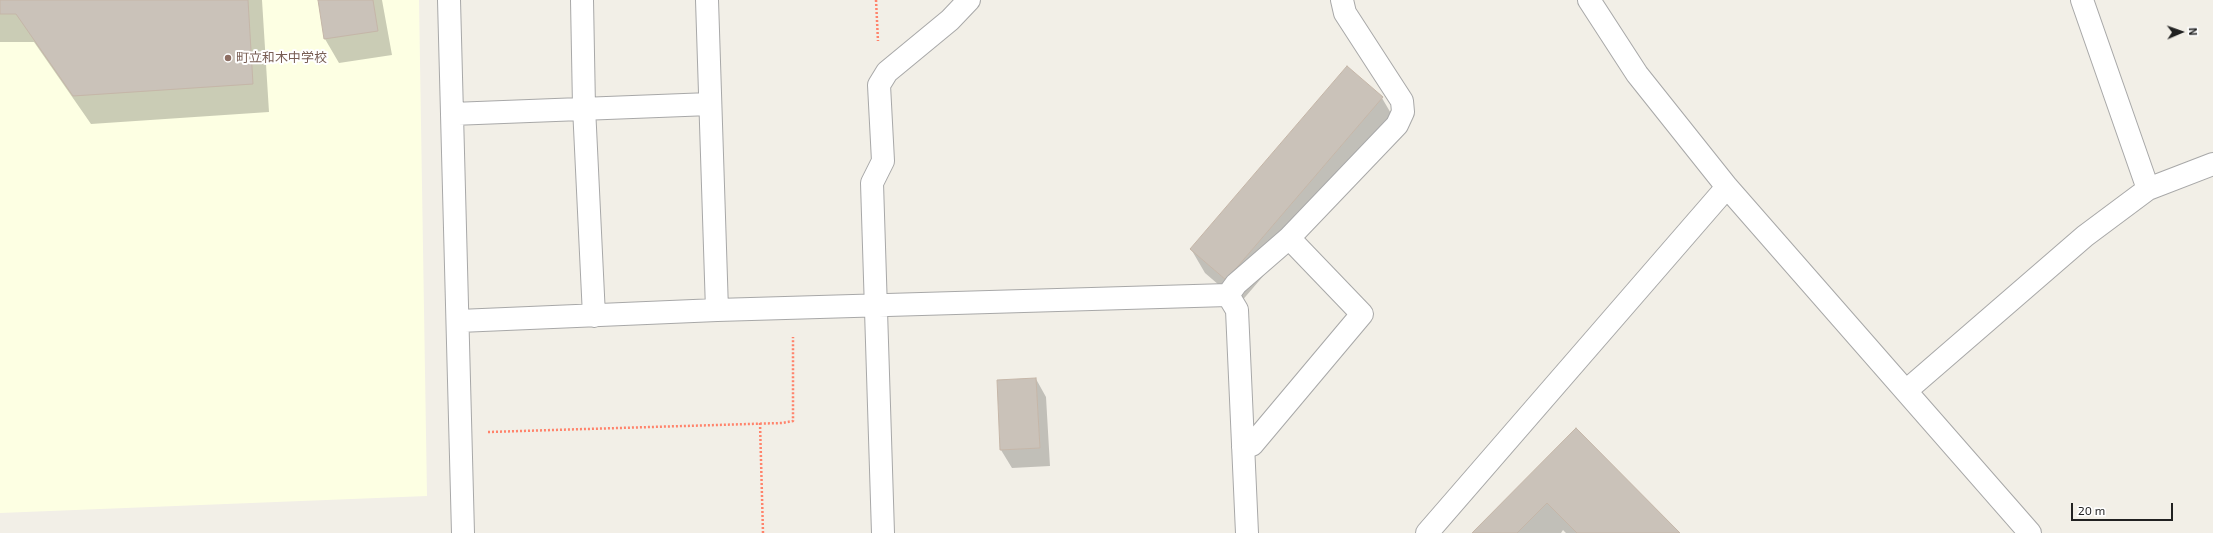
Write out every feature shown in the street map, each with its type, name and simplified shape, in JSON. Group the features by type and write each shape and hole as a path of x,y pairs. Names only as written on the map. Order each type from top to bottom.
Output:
{"street":[{"path":"449,0 459,321 463,533"},
{"path":"582,0 584,107 594,316"},
{"path":"707,0 717,310"},
{"path":"883,533 872,183 883,161 880,85 888,72 950,20 969,0"},
{"path":"1228,295 1236,284 1289,238 1397,125 1403,112 1402,101 1345,13 1342,0"},
{"path":"1589,0 1636,74 1727,187 1907,390 2030,533"},
{"path":"2082,0 2148,189"},
{"path":"452,114 584,107 710,104"},
{"path":"1907,390 2085,236 2148,189 2213,164"},
{"path":"1427,533 1727,187"},
{"path":"1243,447 1252,445 1362,314 1289,238"},
{"path":"459,321 717,310 1228,295"},
{"path":"1228,295 1237,310 1246,533"}],"path":[{"path":"876,0 879,65 888,72"},
{"path":"461,433 793,421 793,308"},
{"path":"760,423 763,533"}],"shaded area":[{"path":"0,0 419,0 427,496 0,513"}],"building":[{"path":"0,0 248,0 253,84 73,96 16,14 0,14"},
{"path":"318,0 373,0 378,31 324,39"},
{"path":"1347,66 1383,97 1226,280 1190,249"},
{"path":"1036,378 1040,448 1000,450 997,380"},
{"path":"1576,428 1680,533 1577,533 1547,503 1517,533 1472,533"}],"place":[{"name":"町立和木中学校","path":"228,58"}]}
